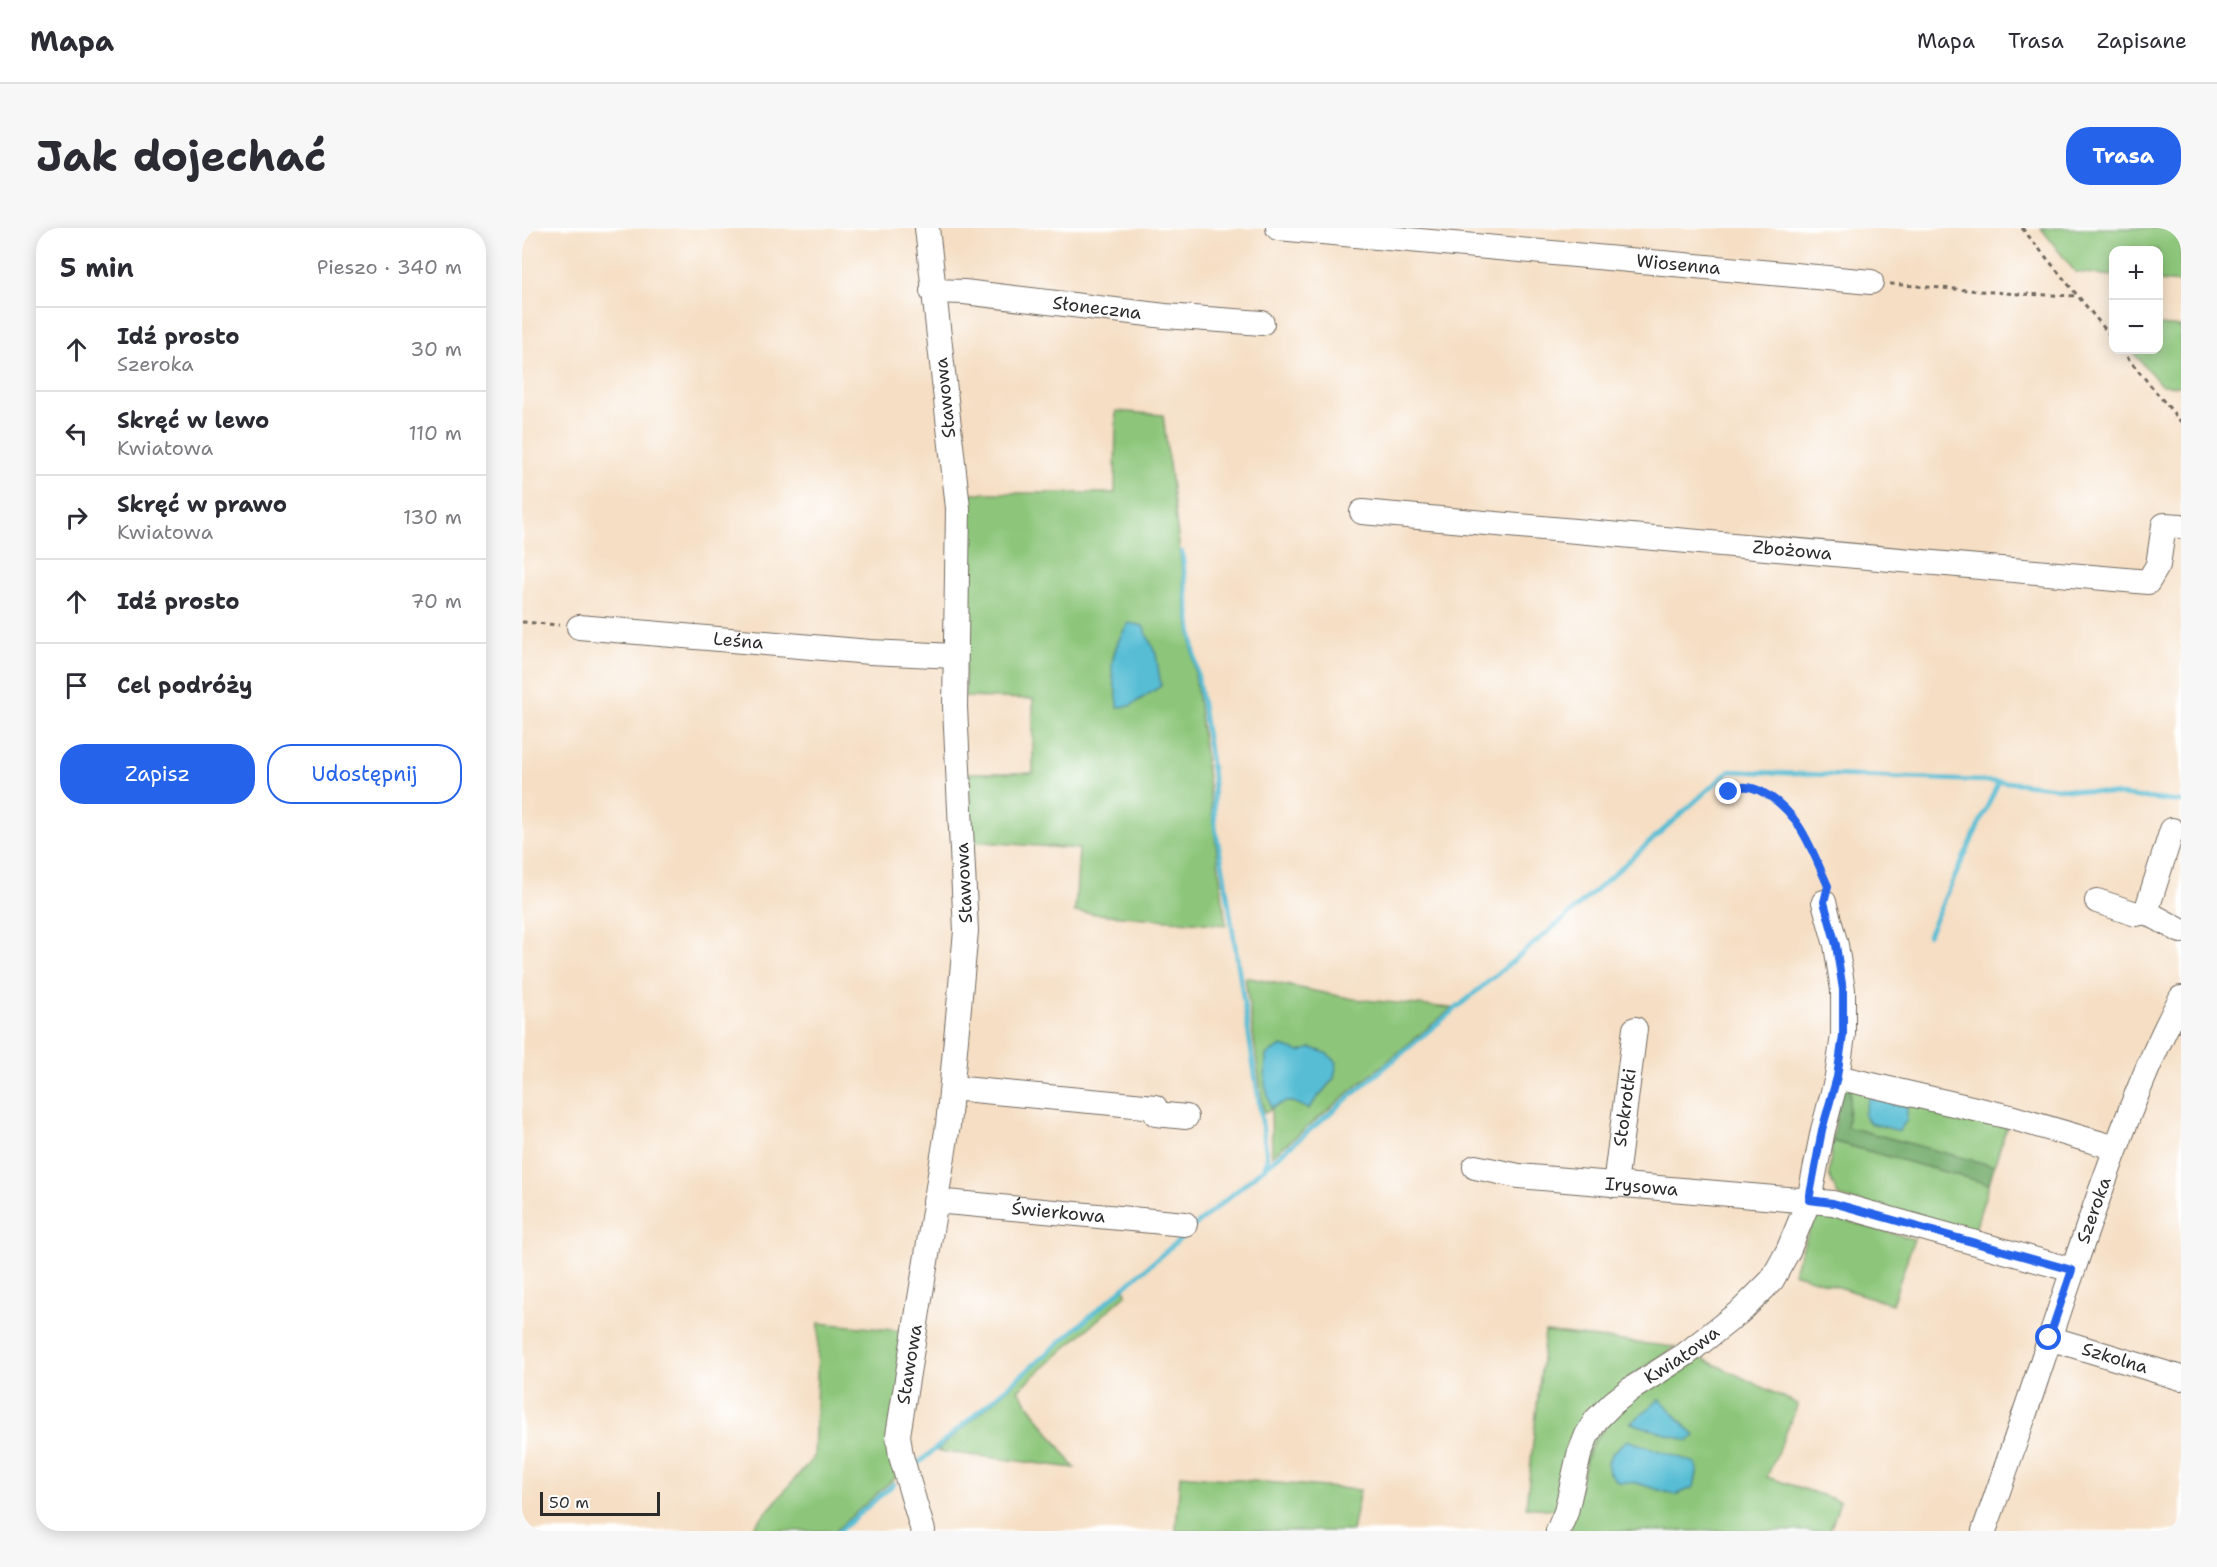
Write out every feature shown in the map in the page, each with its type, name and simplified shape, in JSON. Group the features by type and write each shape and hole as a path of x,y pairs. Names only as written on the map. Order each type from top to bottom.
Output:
{"street":[{"name":"Stawowa","path":"922,1531 901,1456 898,1435 952,1088 966,931 956,707 958,508 927,228"},
{"name":"Wiosenna","path":"1278,228 1870,282"},
{"name":"Słoneczna","path":"933,291 964,292 1165,316 1262,323"},
{"name":"Zbożowa","path":"1362,512 2148,582 2158,565 2164,525 2181,526"},
{"name":"Leśna","path":"579,627 870,652 956,656"},
{"path":"2146,912 2172,830"},
{"path":"2097,901 2136,914 2146,912 2181,931"},
{"name":"Kwiatowa","path":"1562,1521 1579,1455 1596,1420 1613,1402 1630,1389 1710,1336 1742,1310 1772,1280 1788,1251 1809,1200 1822,1130 1837,1077 1843,1035 1843,990 1836,945 1824,902"},
{"name":"Szeroka","path":"1984,1531 2072,1270 2116,1148 2156,1048 2181,998"},
{"name":"Stokrotki","path":"1615,1185 1635,1029"},
{"path":"1837,1077 2010,1118 2116,1148"},
{"path":"952,1088 1155,1107 1156,1114 1186,1117"},
{"name":"Irysowa","path":"1474,1167 1519,1176 1794,1201 1809,1200"},
{"path":"1809,1200 1833,1203 2072,1270"},
{"name":"Świerkowa","path":"935,1201 1185,1224"},
{"name":"Szkolna","path":"2049,1338 2181,1378"}],"path":[{"path":"2022,228 2109,334"},
{"path":"1870,282 2019,294 2078,296"},
{"path":"2124,354 2181,422"},
{"path":"522,622 579,627"},
{"path":"1729,792 1742,787 1756,788 1773,797 1789,811 1802,829 1828,886 1824,902"}],"green space":[{"path":"2041,228 2181,228 2181,283 2163,281 2163,246 2109,246 2109,276 2075,272"},
{"path":"2163,325 2181,327 2181,386 2161,385 2134,354 2163,354"},
{"path":"1116,411 1163,415 1226,925 1075,912 1079,849 969,841 965,773 1033,773 1033,699 965,697 965,493 1115,493"},
{"path":"1245,977 1354,999 1452,1008 1272,1156 1271,1109 1264,1113","holes":["1301,1052 1334,1078 1308,1109 1290,1102 1271,1108"]},
{"path":"1842,1085 1851,1085 1847,1127 1994,1166 1989,1184 1832,1141"},
{"path":"1851,1085 2007,1126 1994,1166 1847,1127"},
{"path":"1832,1141 1989,1184 1973,1235 1838,1196 1829,1175"},
{"path":"1816,1213 1914,1239 1892,1304 1793,1273"},
{"path":"1125,1286 1126,1295 1018,1390 1075,1468 937,1451"},
{"path":"819,1323 904,1331 896,1477 835,1531 750,1531 814,1457"},
{"path":"1545,1332 1675,1347 1629,1378 1558,1510 1526,1507"},
{"path":"1697,1356 1798,1404 1767,1477 1840,1501 1830,1531 1570,1531 1589,1447 1636,1391"},
{"path":"1180,1475 1360,1490 1352,1531 1176,1531"}],"water":[{"path":"1129,623 1143,626 1156,654 1161,686 1130,706 1118,707 1112,662 1117,644"},
{"path":"1282,1046 1300,1052 1312,1048 1326,1053 1337,1062 1334,1078 1308,1109 1290,1102 1271,1108 1265,1084 1266,1055"},
{"path":"1869,1098 1907,1106 1907,1120 1899,1131 1870,1123 1864,1115"},
{"path":"1660,1399 1695,1436 1688,1441 1631,1423"},
{"path":"1627,1440 1696,1463 1698,1469 1694,1487 1676,1495 1636,1483 1618,1482 1609,1473 1607,1463 1613,1452"}],"waterway":[{"path":"1182,552 1213,776 1215,826 1267,1158 1264,1167"},
{"path":"1192,1228 1567,916 1729,771 2007,782 2181,802"},
{"path":"1928,935 1999,781"},
{"path":"914,1467 1186,1234"},
{"path":"839,1531 894,1484"}],"route":[{"path":"1729,792 1742,787 1756,788 1773,797 1789,811 1802,829 1828,886 1824,902 1836,945 1843,990 1843,1035 1837,1077 1822,1130 1809,1200 1833,1203 2072,1270 2049,1338"}]}
